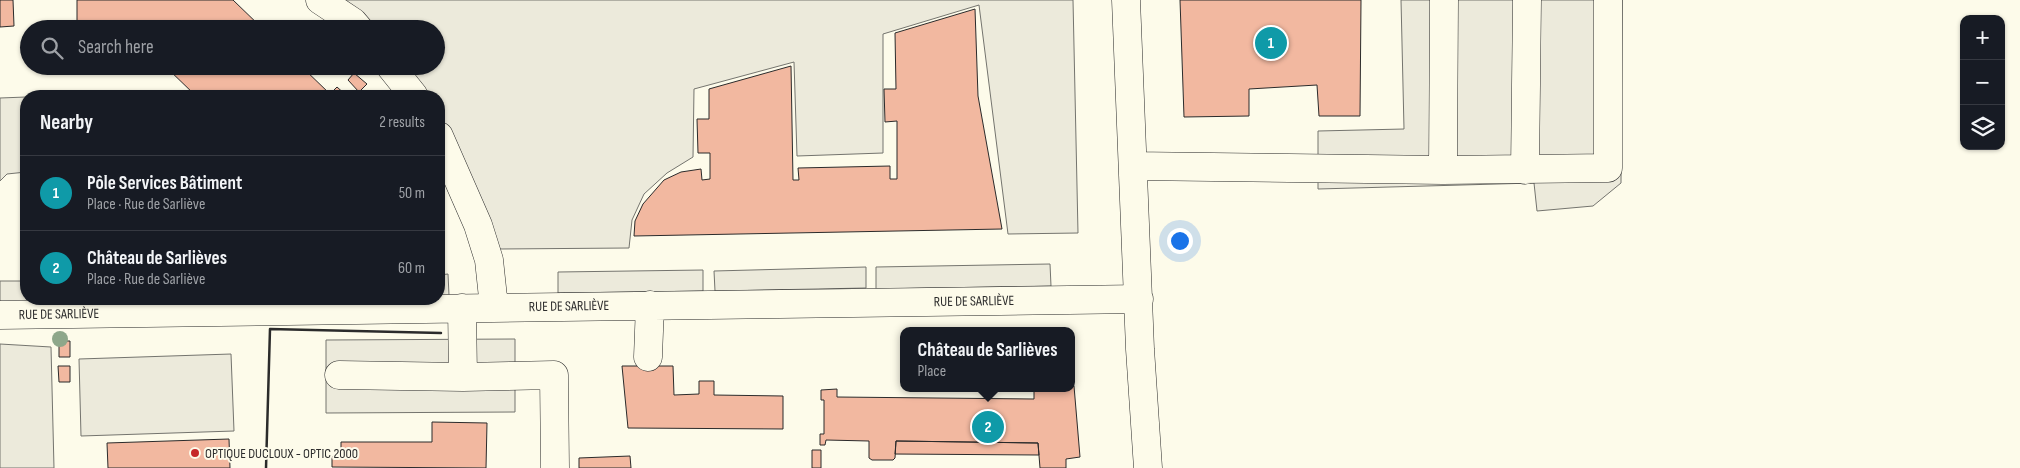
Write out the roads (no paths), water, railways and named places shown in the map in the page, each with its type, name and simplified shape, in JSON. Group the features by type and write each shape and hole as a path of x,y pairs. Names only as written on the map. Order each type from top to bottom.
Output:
{"street":[{"path":"320,0 350,20"},
{"path":"1126,0 1140,349 1148,468"},
{"path":"1443,170 1444,0"},
{"path":"1525,170 1527,0"},
{"path":"1133,166 1443,170 1608,168 1608,0"},
{"path":"397,75 409,90"},
{"path":"445,150 478,225 488,260 494,308"},
{"name":"RUE DE SARLIÈVE","path":"0,315 1139,300"},
{"path":"648,356 650,305"},
{"path":"462,308 463,376"},
{"path":"339,375 554,375 555,468"}],"place":[{"name":"Pôle Services Bâtiment","path":"1271,43"},
{"name":"Château de Sarlièves","path":"988,427"},
{"name":"OPTIQUE DUCLOUX - OPTIC 2000","path":"195,453"}]}
